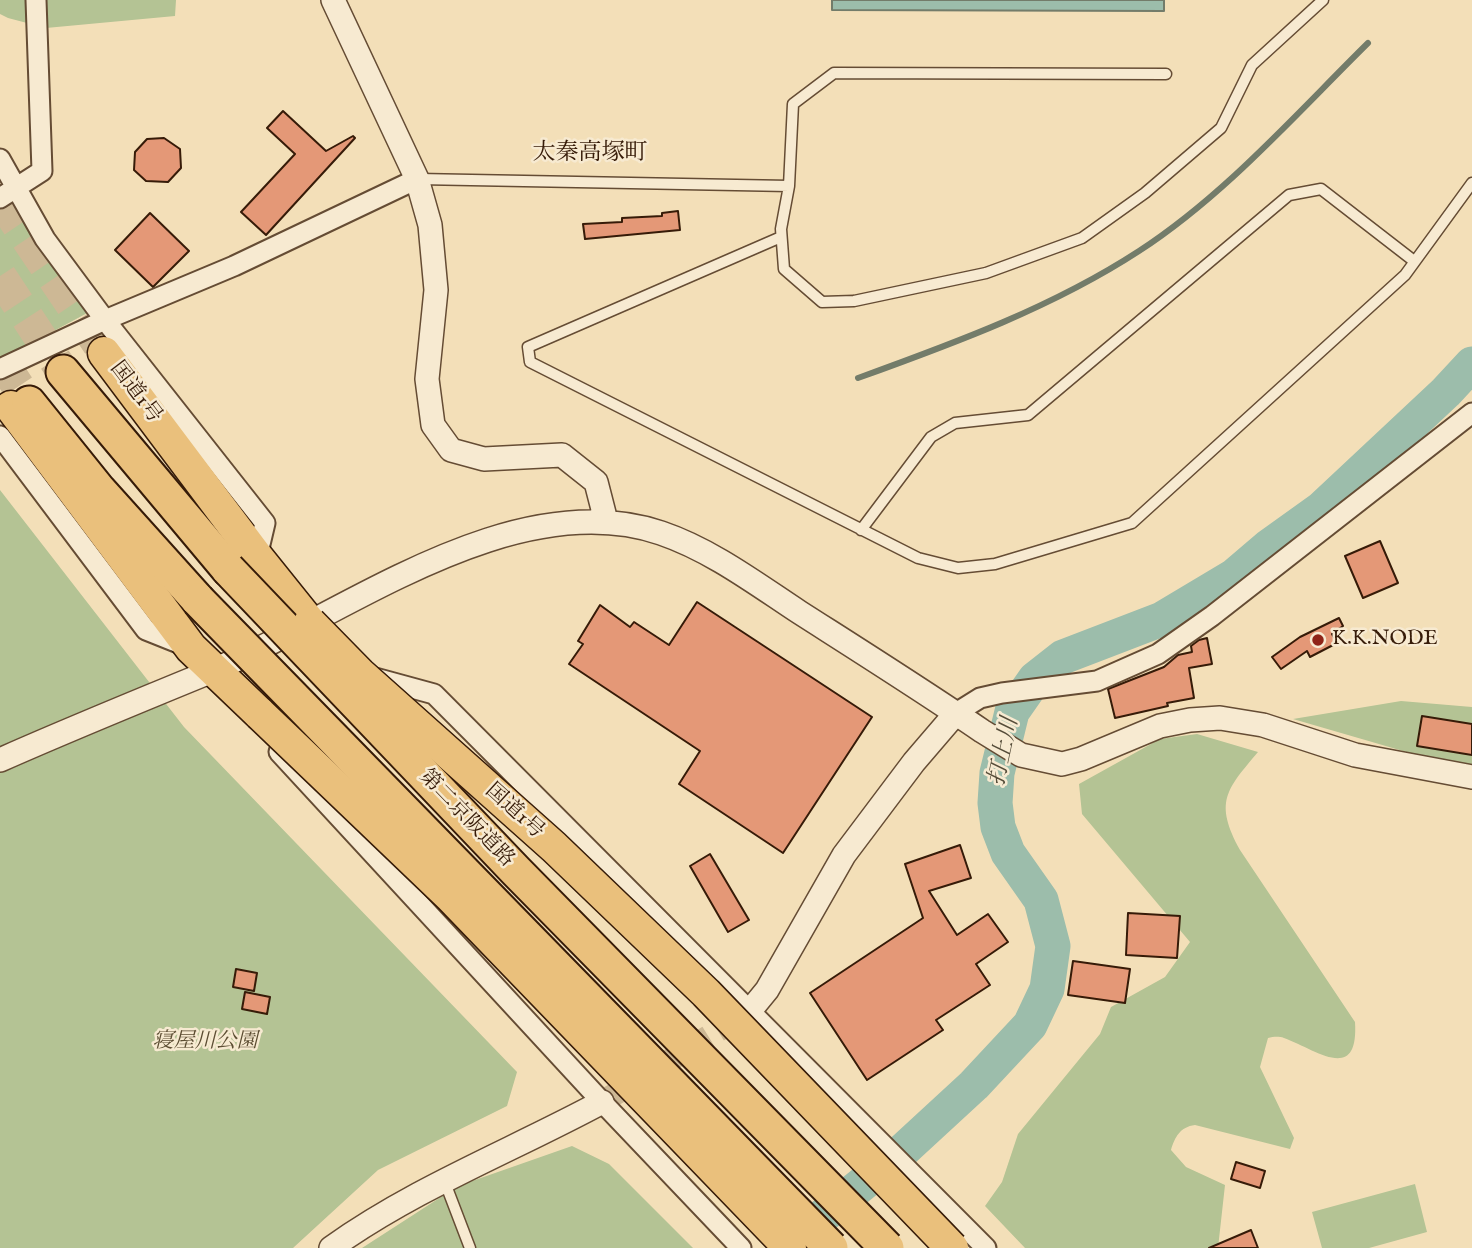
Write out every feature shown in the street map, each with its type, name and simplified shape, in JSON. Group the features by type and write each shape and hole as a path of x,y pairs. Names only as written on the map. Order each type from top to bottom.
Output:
{"highway":[{"name":"国道1号","path":"104,353 243,564 310,623 360,674 554,847 706,993 952,1248"},
{"name":"第二京阪道路","path":"63,372 243,564 516,871 887,1248"},
{"name":"第二京阪道路","path":"13,415 99,490 198,600 831,1248"},
{"path":"13,415 191,648 450,897 790,1248"}],"street":[{"path":"8,192 42,172 36,0"},
{"path":"333,0 417,180 430,225 436,290 427,379 433,425 451,450 484,459 562,456 596,482 606,521"},
{"path":"0,159 8,192 265,523 243,564"},
{"path":"0,369 105,320 234,266 417,180"},
{"path":"749,1012 767,990 844,855 914,762 956,713 980,698 1002,693 1097,681 1158,654 1212,616 1472,413"},
{"path":"0,760 213,670 435,560 512,533 606,521 661,533 713,556 1021,755 1062,764 1081,759 1160,726 1220,718 1263,725 1355,755 1472,777"},
{"path":"360,674 433,694 986,1248"},
{"path":"260,714 275,748 601,1102 741,1248"},
{"path":"331,1248 444,1179 601,1102"}],"lane":[{"path":"1166,74 834,73 793,103 789,186 781,229 784,269 822,302 854,302 986,273 1082,238 1145,192 1221,128 1252,65 1323,0"},
{"path":"417,180 789,186"},
{"path":"782,237 528,346 530,362 918,558 958,568 995,564 1132,523 1405,275 1472,183"},
{"path":"861,530 931,437 955,423 1028,415 1289,195 1321,189 1414,261"},
{"path":"444,1179 470,1248"}],"green space":[{"path":"0,0 176,0 175,16 46,28 0,14"},
{"path":"16,203 91,311 0,360 0,215"},
{"name":"寝屋川公園","path":"0,490 184,727 517,1072 507,1106 378,1170 293,1248 0,1248"},
{"path":"1401,701 1472,707 1472,766 1458,767 1293,719"},
{"path":"1197,734 1258,752 1231,787 1227,797 1227,820 1240,850 1355,1022 1350,1053 1342,1058 1333,1058 1284,1038 1268,1038 1260,1067 1294,1138 1290,1149 1195,1125 1185,1128 1176,1137 1171,1150 1186,1167 1225,1185 1218,1248 1025,1248 985,1206 1002,1182 1018,1134 1100,1034 1111,1007 1165,977 1190,942 1082,814 1079,784 1160,739"},
{"path":"572,1146 609,1164 693,1248 362,1248 458,1186"},
{"path":"1415,1184 1427,1232 1369,1248 1322,1248 1312,1212"}],"shaded area":[{"path":"832,0 1164,0 1164,11 832,10"}],"building":[{"path":"283,111 326,151 353,136 355,138 266,235 241,212 295,154 267,128"},
{"path":"164,138 180,149 181,168 168,182 146,181 134,170 135,152 147,139"},
{"path":"678,211 680,230 585,239 583,224 622,222 622,218 662,216 662,213"},
{"path":"150,213 189,251 153,287 115,250"},
{"path":"1380,541 1398,583 1363,598 1345,556"},
{"path":"697,602 872,717 783,853 679,784 700,751 569,664 583,644 578,641 600,605 630,627 634,622 669,645"},
{"path":"1339,618 1343,626 1332,634 1337,643 1310,657 1307,651 1281,669 1272,657 1300,637"},
{"path":"1207,638 1212,664 1189,668 1194,698 1115,718 1108,689 1164,667 1178,655 1192,652 1191,646"},
{"path":"1422,716 1472,724 1472,755 1417,746"},
{"path":"960,845 971,878 929,891 957,935 988,914 1008,942 976,964 990,985 936,1020 943,1030 867,1080 810,993 923,918 905,864"},
{"path":"710,854 749,920 728,932 690,866"},
{"path":"1128,913 1180,916 1177,958 1126,955"},
{"path":"1073,961 1130,969 1125,1003 1068,995"},
{"path":"236,969 257,973 254,991 233,987"},
{"path":"245,992 270,997 267,1014 242,1009"},
{"path":"1236,1162 1265,1171 1260,1188 1231,1179"},
{"path":"1251,1230 1258,1248 1209,1248"}],"waterway":[{"path":"858,378 1038,307 1139,251 1171,229 1230,180 1368,43"},
{"name":"打上川","path":"786,1246 898,1155 974,1085 1030,1025 1047,989 1053,946 1041,900 1008,853 998,827 995,803 997,773 1012,712 1035,679 1063,657 1162,619 1234,576 1268,547 1321,509 1446,392 1472,364"}],"tunnel":[{"path":"0,199 104,353"},
{"path":"0,276 63,372"},
{"path":"0,359 29,403"},
{"path":"602,1102 745,1014"}],"place":[{"name":"K.K.NODE","path":"1318,640"}],"district":[{"name":"太秦高塚町","path":"590,154"}]}
